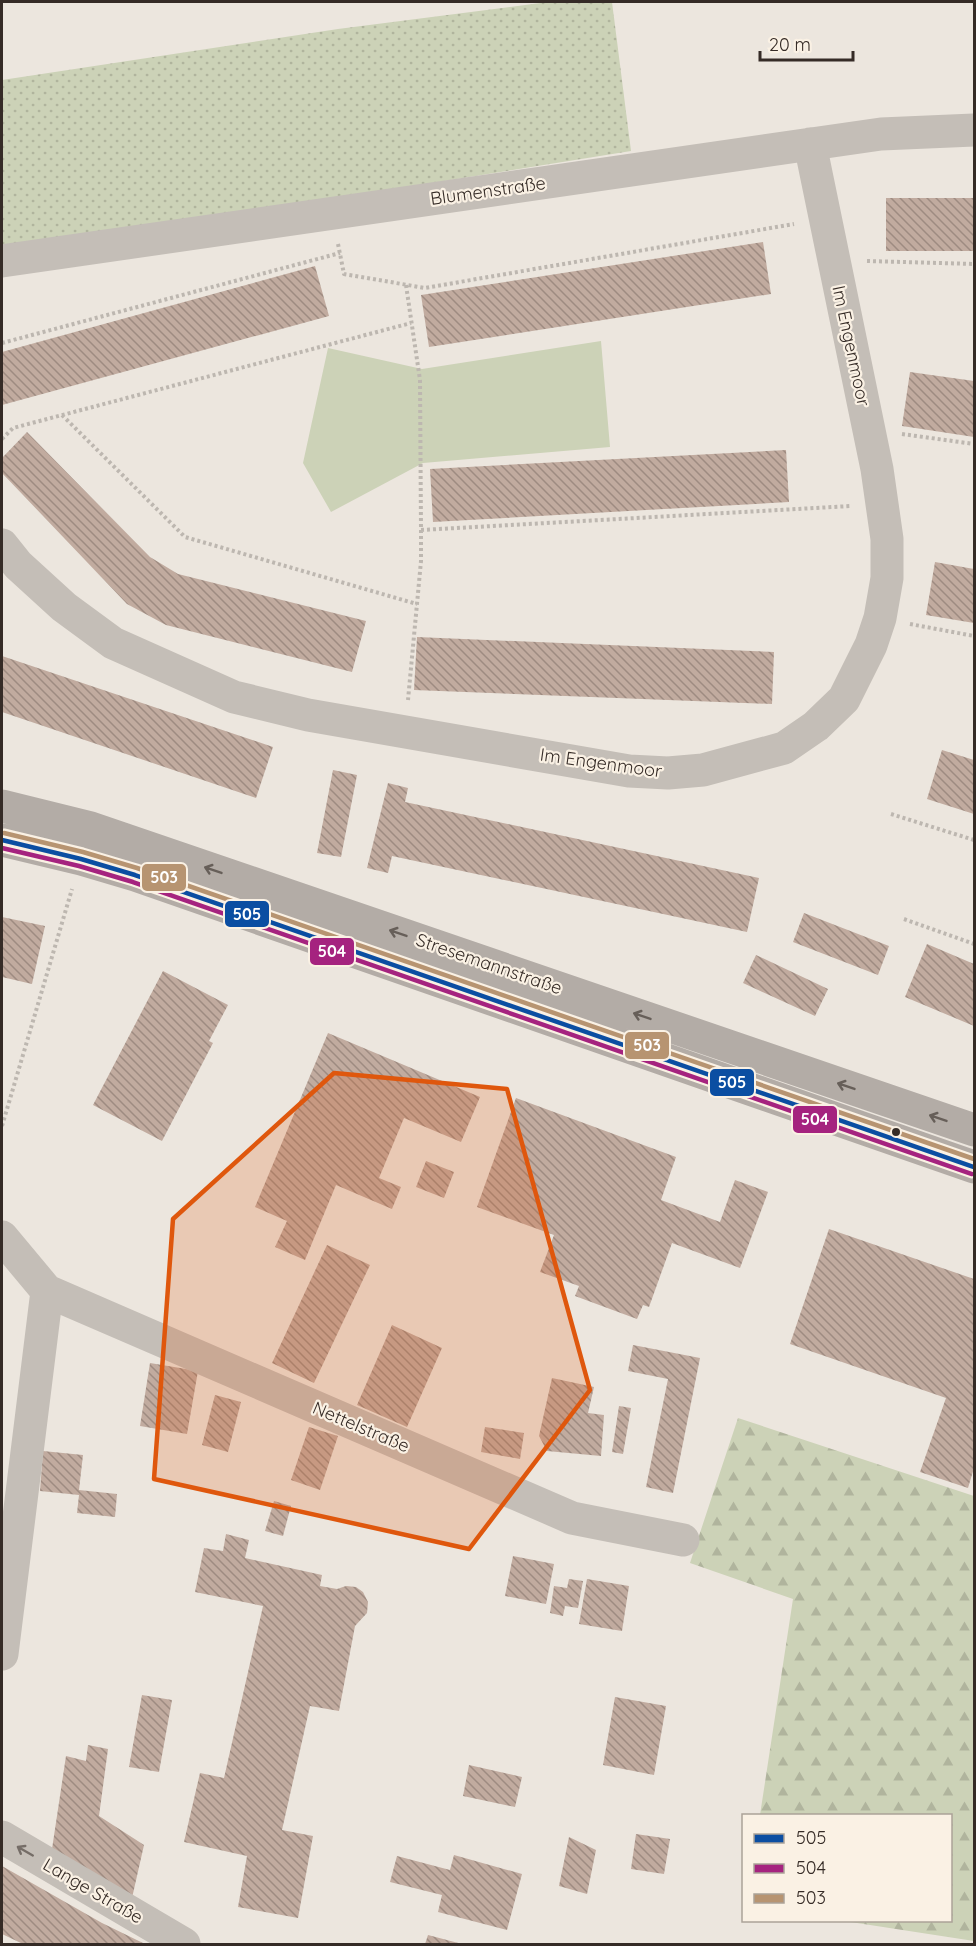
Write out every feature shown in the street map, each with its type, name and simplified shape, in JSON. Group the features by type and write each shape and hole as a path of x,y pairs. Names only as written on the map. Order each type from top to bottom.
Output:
{"main road":[{"name":"Stresemannstraße","path":"2,806 91,828 975,1130"},
{"name":"Stresemannstraße","path":"2,840 81,859 156,882 975,1167"}],"street":[{"name":"Blumenstraße","path":"2,261 881,134 975,130"},
{"name":"Im Engenmoor","path":"2,544 18,566 64,607 113,643 234,697 308,715 629,771 668,773 703,770 784,748 816,726 844,699 871,645 880,618 887,578 887,539 877,469 810,144"},
{"name":"Nettelstraße","path":"2,1237 47,1292 572,1518 683,1540"},
{"path":"2,1654 47,1292"},
{"name":"Lange Straße","path":"2,1837 184,1944"}],"path":[{"path":"344,274 424,288 825,219"},
{"path":"2,343 340,253"},
{"path":"833,260 975,264"},
{"path":"405,732 421,561 420,380 406,285"},
{"path":"2,440 14,428 411,323"},
{"path":"62,415 185,537 417,604"},
{"path":"868,429 975,444"},
{"path":"421,530 882,505"},
{"path":"880,618 975,636"},
{"path":"891,814 975,840"},
{"path":"2,1126 81,859"},
{"path":"904,919 975,944"}],"highlighted area":[{"path":"334,1073 507,1089 590,1390 469,1549 154,1479 173,1219"}],"green space":[{"path":"548,2 612,2 631,151 2,252 2,80 338,29"},
{"path":"601,341 610,447 423,463 331,512 303,463 328,348 422,369"},
{"path":"738,1418 974,1496 974,1941 850,1922 952,1922 952,1814 760,1814 793,1599 690,1563"}],"building":[{"path":"886,198 974,198 974,251 886,251"},
{"path":"763,242 771,294 429,347 421,295"},
{"path":"315,266 329,316 2,405 2,352"},
{"path":"910,372 974,381 974,437 902,426"},
{"path":"27,432 150,557 178,574 366,621 352,672 166,625 127,604 2,473 2,458"},
{"path":"786,450 789,502 433,522 430,469"},
{"path":"935,562 974,569 974,623 926,615"},
{"path":"417,637 774,652 772,704 414,690"},
{"path":"2,656 273,747 256,798 2,712"},
{"path":"942,750 974,760 974,814 927,799"},
{"path":"333,770 357,775 341,857 317,853"},
{"path":"388,783 408,788 405,802 759,878 747,932 392,856 388,873 367,868"},
{"path":"804,913 889,946 878,975 793,942"},
{"path":"2,917 45,926 32,984 2,977"},
{"path":"927,944 974,964 974,1026 905,997"},
{"path":"756,955 828,989 815,1016 743,983"},
{"path":"163,971 228,1005 209,1041 213,1043 162,1141 93,1105"},
{"path":"328,1033 480,1097 461,1142 404,1118 379,1178 401,1187 392,1209 336,1185 305,1260 275,1247 287,1221 255,1207"},
{"path":"516,1098 676,1157 661,1200 720,1222 735,1180 768,1192 740,1268 672,1243 649,1307 643,1305 637,1319 575,1296 579,1286 540,1272 554,1235 477,1207"},
{"path":"426,1161 454,1172 444,1198 416,1187"},
{"path":"829,1229 974,1279 974,1468 968,1488 920,1472 946,1398 790,1344"},
{"path":"327,1245 370,1265 314,1383 272,1363"},
{"path":"392,1325 442,1348 407,1427 357,1405"},
{"path":"633,1345 700,1358 673,1493 646,1487 668,1379 628,1371"},
{"path":"150,1363 198,1371 187,1434 140,1426"},
{"path":"552,1378 594,1387 588,1413 604,1415 601,1456 547,1451 539,1436"},
{"path":"215,1395 241,1402 228,1452 202,1445"},
{"path":"619,1406 631,1408 623,1454 612,1452"},
{"path":"309,1427 338,1436 320,1490 291,1480"},
{"path":"485,1427 524,1433 520,1459 481,1452"},
{"path":"43,1451 83,1455 79,1490 117,1494 115,1517 77,1513 79,1495 40,1491"},
{"path":"274,1501 291,1506 283,1536 265,1531"},
{"path":"226,1534 249,1540 245,1558 322,1575 320,1586 337,1589 346,1586 356,1587 363,1592 368,1602 367,1613 355,1626 339,1711 310,1706 282,1830 313,1836 298,1918 238,1907 247,1856 184,1842 200,1773 224,1778 263,1606 195,1592 204,1548 223,1551"},
{"path":"513,1556 554,1564 546,1604 505,1596"},
{"path":"569,1579 583,1581 578,1608 565,1606 563,1616 550,1613 554,1586 567,1588"},
{"path":"587,1579 629,1586 622,1631 579,1624"},
{"path":"142,1695 172,1700 159,1772 129,1767"},
{"path":"615,1697 666,1706 654,1775 603,1765"},
{"path":"88,1745 108,1749 99,1816 144,1845 132,1898 52,1849 66,1756 86,1761"},
{"path":"469,1765 522,1777 515,1807 463,1796"},
{"path":"636,1834 670,1839 664,1874 631,1869"},
{"path":"569,1837 596,1850 587,1894 559,1886"},
{"path":"454,1855 522,1874 507,1930 438,1912 442,1895 390,1882 397,1856 450,1870"},
{"path":"2,1866 102,1923 145,1944 23,1944 2,1934"},
{"path":"428,1935 462,1944 425,1944"}],"transit line":[{"name":"503","path":"4,833 137,868 974,1159"},
{"name":"505","path":"2,840 135,875 974,1167"},
{"name":"504","path":"2,848 79,866 133,882 972,1174"}]}
